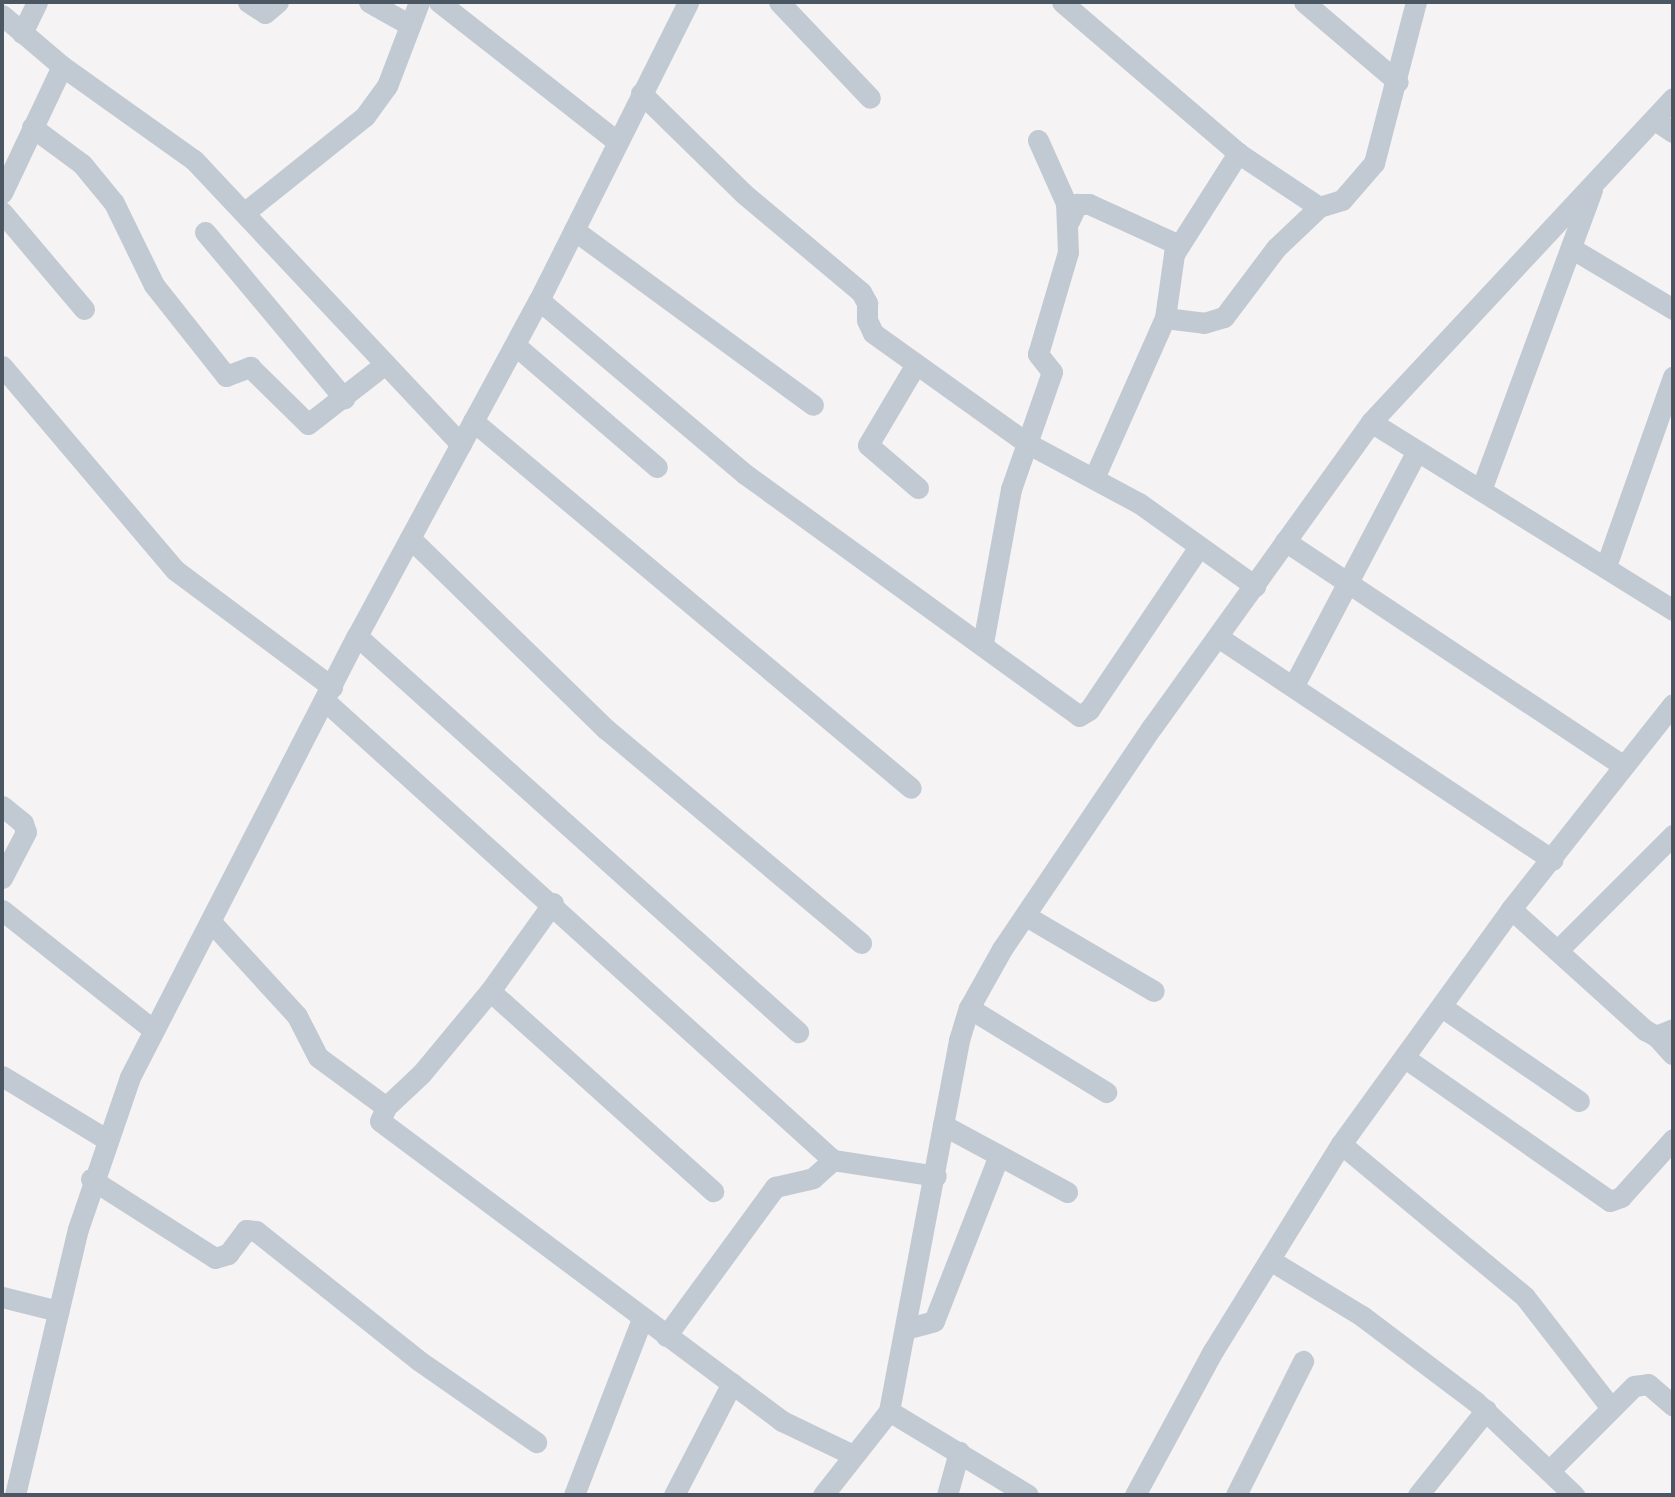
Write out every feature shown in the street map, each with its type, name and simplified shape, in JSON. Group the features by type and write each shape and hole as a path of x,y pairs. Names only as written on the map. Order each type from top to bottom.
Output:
{"street":[{"path":"22,33 37,2"},
{"path":"248,2 265,12 278,2"},
{"path":"369,2 410,25"},
{"path":"244,213 365,116 387,86 419,2"},
{"path":"439,2 616,141"},
{"path":"17,1493 91,1180 152,1030 211,922 357,636 539,300 616,141 688,2"},
{"path":"779,2 870,98"},
{"path":"1062,2 1238,153 1319,207"},
{"path":"1304,2 1398,82"},
{"path":"1164,318 1204,323 1224,317 1276,247 1319,207 1342,200 1368,175 1398,82 1414,10 1395,2"},
{"path":"2,15 62,66 178,147 244,213 461,444"},
{"path":"2,192 62,66"},
{"path":"641,93 743,192 860,292 867,303 867,320 873,333 1026,442 1094,478 1255,586"},
{"path":"822,1495 888,1411 936,1176 943,1125 969,1008 1026,916 1284,541 1370,422 1673,98"},
{"path":"1655,120 1673,132"},
{"path":"33,127 82,164 114,203 154,285 224,375 230,377 250,366 308,424 385,364"},
{"path":"983,643 1011,489 1052,372 1038,354 1065,266 1069,221 1060,185 1038,140"},
{"path":"1094,478 1164,318 1179,245 1238,153"},
{"path":"1481,490 1595,182"},
{"path":"1069,221 1077,204 1089,204 1179,245"},
{"path":"2,212 84,309"},
{"path":"574,230 813,405"},
{"path":"205,232 344,398"},
{"path":"1571,248 1673,310"},
{"path":"539,300 745,474 936,615 983,643 1075,714 1084,716 1212,556"},
{"path":"514,345 657,467"},
{"path":"916,364 868,448 918,488"},
{"path":"2,366 175,570 328,693 553,904 844,1163 936,1176"},
{"path":"1606,566 1673,377"},
{"path":"473,421 911,788"},
{"path":"1370,422 1673,610"},
{"path":"1294,685 1417,451"},
{"path":"410,538 606,729 861,943"},
{"path":"1284,541 1350,581 1621,764"},
{"path":"357,636 798,1032"},
{"path":"1218,637 1294,685 1552,860"},
{"path":"1135,1495 1213,1351 1341,1144 1511,909 1552,860 1621,764 1673,704"},
{"path":"2,806 23,823 26,832 2,878"},
{"path":"1558,950 1673,835"},
{"path":"553,904 490,991 421,1074 379,1117 384,1124 642,1319 817,1440 853,1455"},
{"path":"1511,909 1558,950 1665,1032 1673,1055"},
{"path":"2,910 152,1030"},
{"path":"1026,916 1154,990"},
{"path":"211,922 297,1016 318,1057 386,1107"},
{"path":"490,991 713,1191"},
{"path":"1441,1007 1579,1101"},
{"path":"969,1008 1105,1092"},
{"path":"1405,1058 1610,1201 1621,1197 1673,1139"},
{"path":"2,1076 106,1139"},
{"path":"943,1125 1067,1192"},
{"path":"1341,1144 1525,1297 1611,1408"},
{"path":"905,1329 934,1321 999,1155"},
{"path":"666,1336 775,1187 813,1178 844,1163"},
{"path":"91,1180 215,1258 228,1254 246,1230 256,1231 418,1360 536,1442"},
{"path":"1270,1259 1362,1316 1486,1410 1551,1469 1574,1495"},
{"path":"2,1297 58,1311"},
{"path":"574,1495 642,1319"},
{"path":"1236,1495 1303,1361"},
{"path":"674,1495 732,1383"},
{"path":"1551,1469 1611,1408 1644,1383 1673,1406"},
{"path":"1418,1495 1486,1410"},
{"path":"888,1411 1028,1495"},
{"path":"947,1495 958,1452"}]}
